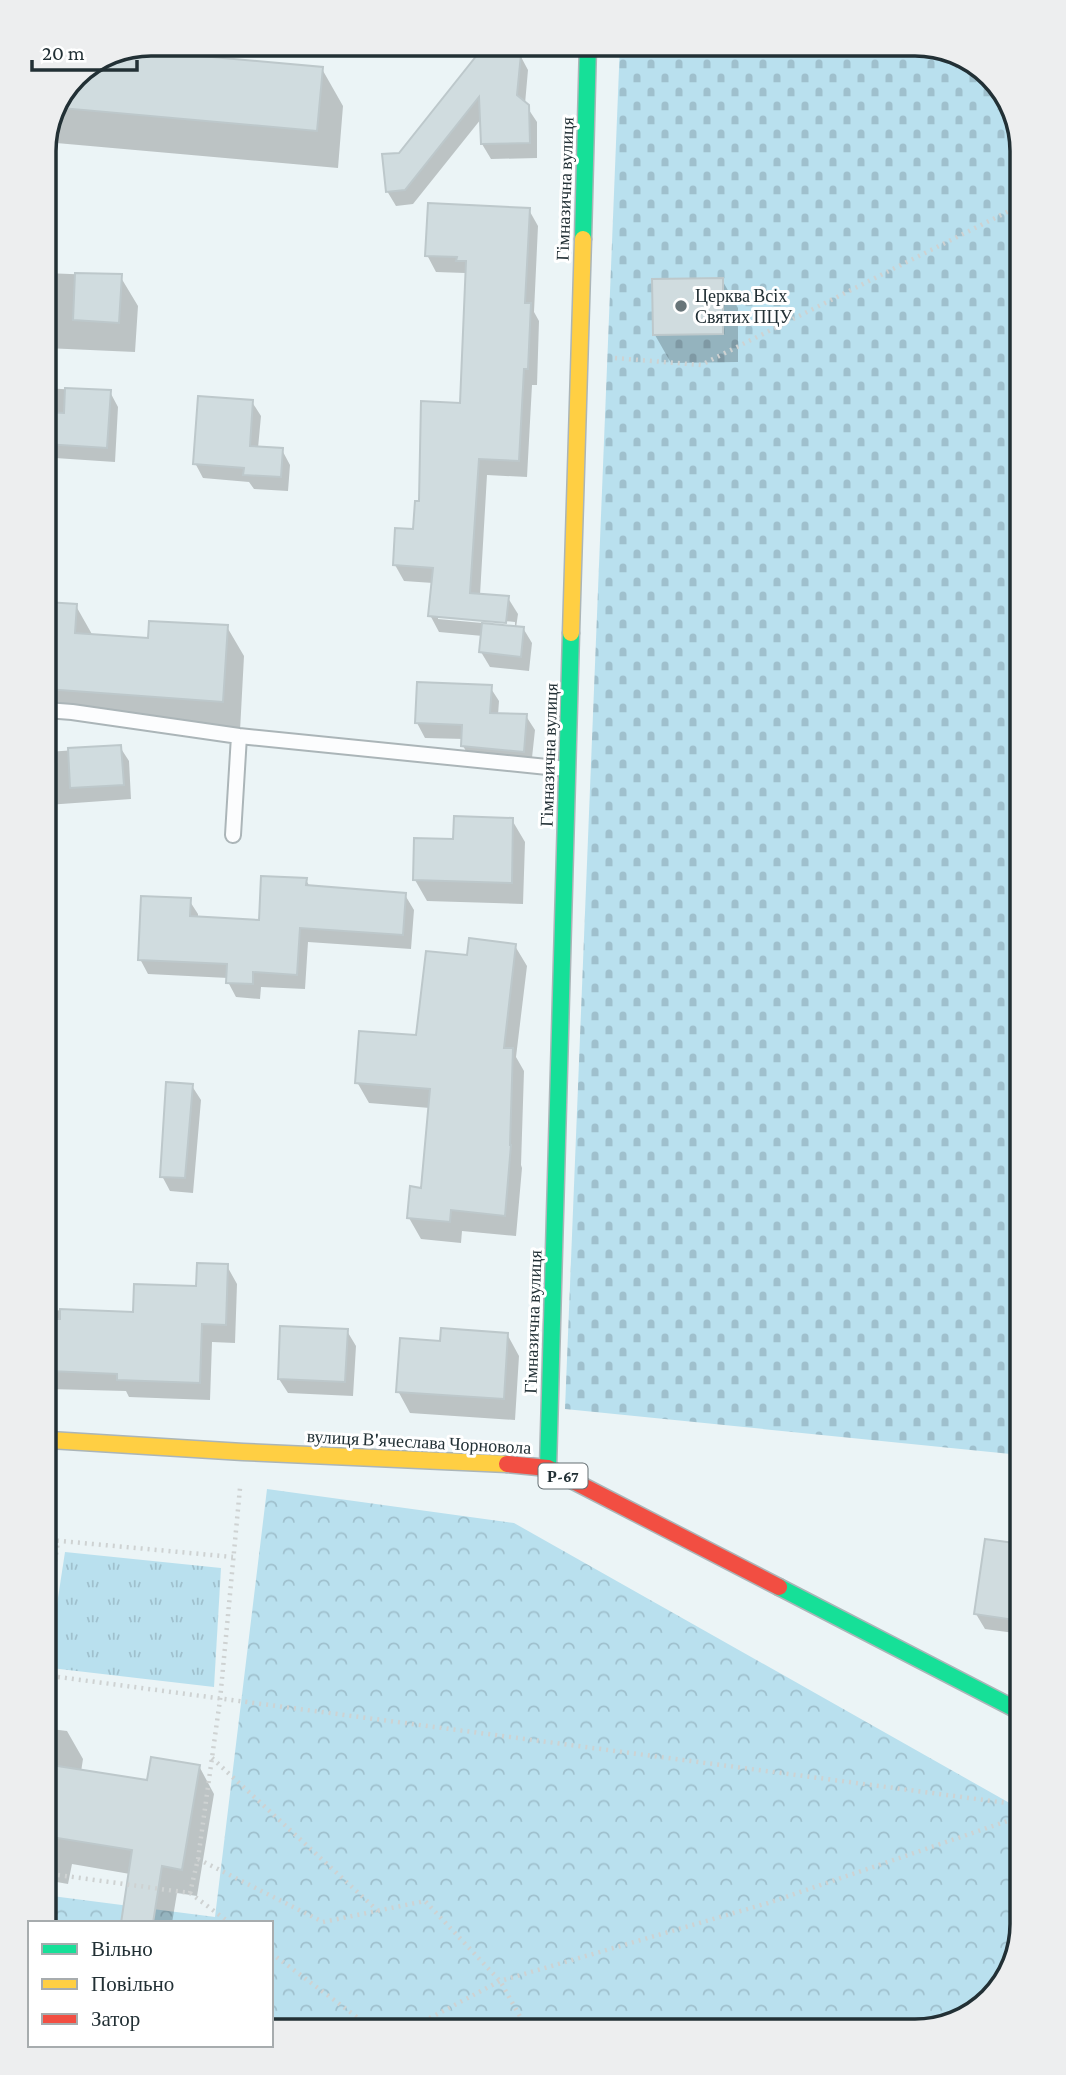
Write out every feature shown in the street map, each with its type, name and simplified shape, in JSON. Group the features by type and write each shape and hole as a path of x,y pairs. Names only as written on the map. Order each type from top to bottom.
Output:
{"street":[{"name":"Гімназична вулиця","path":"548,1468 588,56"},
{"name":"вулиця В'ячеслава Чорновола","path":"56,1440 548,1468 1010,1706"}],"lane":[{"path":"56,711 239,736 568,769"},
{"path":"233,835 239,736"}],"path":[{"path":"579,355 701,365 1010,210"},
{"path":"190,1893 198,1859 220,1700 243,1452"},
{"path":"56,1555 58,1541 233,1558"},
{"path":"56,1677 1010,1803"},
{"path":"212,1758 378,1911"},
{"path":"428,2019 500,1981 768,1903 1010,1820"},
{"path":"198,1859 323,1922 425,1901 500,1981 521,2019"},
{"path":"56,1875 190,1893 227,1921"},
{"path":"273,1955 359,2019"}],"green space":[{"path":"620,56 921,56 945,61 973,76 990,93 1003,115 1010,151 1010,1454 565,1409"},
{"path":"267,1489 514,1523 1010,1803 1010,1924 1007,1948 994,1977 978,1995 951,2012 933,2017 273,2019 273,1921 56,1921 56,1897 215,1917"},
{"path":"65,1552 221,1568 214,1687 56,1669 56,1611"}],"building":[{"path":"151,56 201,56 323,67 317,131 66,108 88,80 115,63"},
{"path":"476,56 521,56 517,95 529,105 530,143 481,144 479,97 405,190 386,192 382,154 399,153"},
{"path":"428,203 530,208 525,303 531,303 519,461 479,459 470,593 509,596 506,623 428,616 433,568 393,565 395,528 413,529 415,501 419,501 421,401 460,403 466,261 456,261 457,257 425,256"},
{"path":"75,273 122,274 119,323 73,320"},
{"name":"Церква Всіх Святих ПЦУ","path":"723,278 723,334 653,335 652,279"},
{"path":"65,388 111,390 107,448 56,445 56,413 64,413"},
{"path":"198,396 253,400 250,446 283,448 281,477 243,475 244,468 193,464"},
{"path":"56,603 77,604 75,633 148,638 149,621 228,625 223,702 56,690"},
{"path":"482,623 524,627 521,657 479,652"},
{"path":"417,682 492,685 490,713 527,714 524,752 461,746 462,725 415,723"},
{"path":"121,745 124,785 70,788 68,748"},
{"path":"454,816 513,818 512,883 413,880 414,838 453,839"},
{"path":"261,876 307,878 306,885 406,893 403,935 300,928 297,975 253,972 253,984 226,983 227,964 138,960 141,896 191,898 190,916 259,920"},
{"path":"469,938 516,944 504,1048 513,1048 511,1145 505,1216 451,1210 450,1222 407,1218 410,1186 421,1188 430,1089 355,1083 359,1031 416,1035 426,951 467,955"},
{"path":"166,1082 193,1084 185,1178 160,1177"},
{"path":"197,1263 228,1264 226,1325 202,1324 200,1383 117,1380 117,1374 56,1371 56,1319 60,1319 60,1309 133,1312 134,1284 196,1286"},
{"path":"280,1326 348,1329 345,1382 278,1379"},
{"path":"441,1328 508,1333 504,1399 396,1392 400,1338 440,1341"},
{"path":"985,1539 1010,1542 1010,1619 974,1614"},
{"path":"151,1757 200,1765 182,1870 162,1866 153,1921 121,1921 132,1850 56,1838 56,1766 147,1780"}],"traffic: fast":[{"path":"583,239 588,56"},
{"path":"548,1468 571,633"},
{"path":"779,1587 1010,1706"}],"traffic: slow":[{"path":"571,633 583,239"},
{"path":"56,1440 507,1464"}],"traffic: jam":[{"path":"507,1464 548,1468 779,1587"}],"place":[{"name":"Церква Всіх Святих ПЦУ","path":"681,306"}]}
